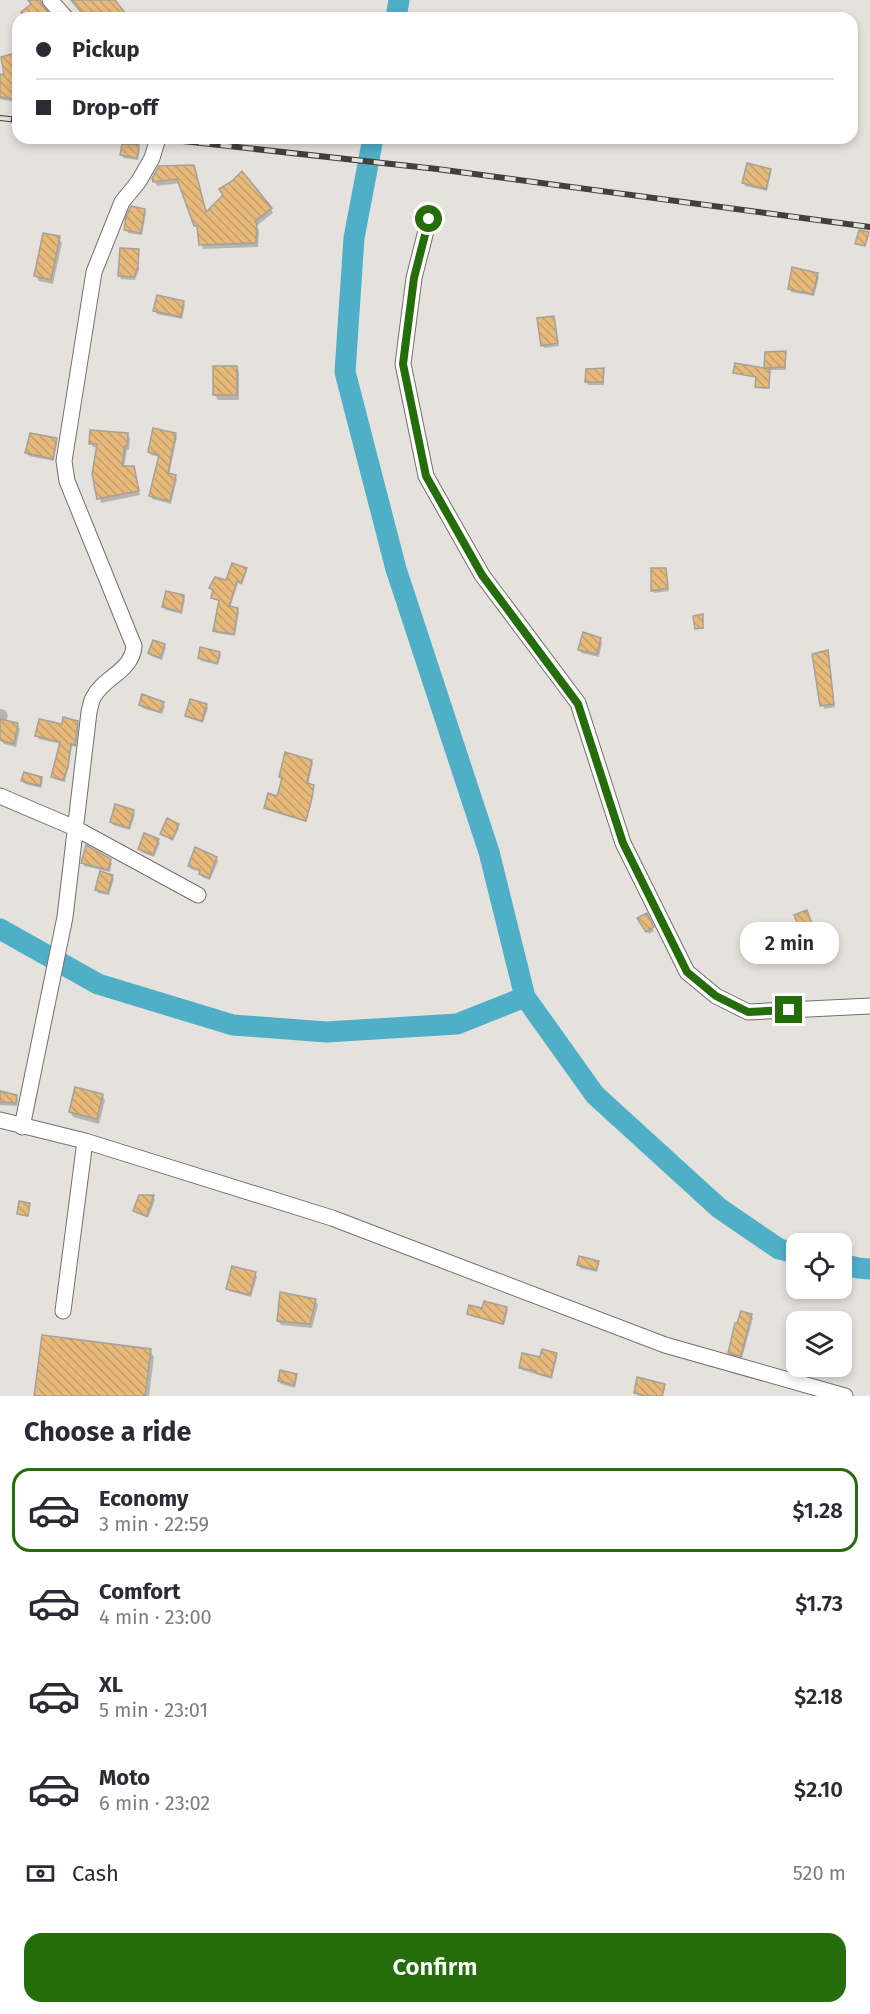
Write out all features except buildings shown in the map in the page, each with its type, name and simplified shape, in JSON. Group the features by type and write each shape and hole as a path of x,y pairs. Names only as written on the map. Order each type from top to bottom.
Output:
{"street":[{"path":"50,0 61,12"},
{"path":"22,1127 65,917 92,698 100,688 130,663 134,655 134,646 67,481 64,461 94,272 122,202 139,181 152,158 156,144"},
{"path":"429,219 414,278 403,364 426,476 482,575 578,704 623,843 687,972 716,996 748,1012 870,1006"},
{"path":"0,796 75,828 198,896"},
{"path":"0,1120 86,1141 332,1218 665,1346 844,1396"},
{"path":"63,1311 86,1141"}],"waterway":[{"path":"397,12 399,0"},
{"path":"372,144 354,238 345,372 396,569 489,852 525,997 595,1095 719,1208 779,1249 786,1251"},
{"path":"0,929 98,984 233,1025 326,1032 457,1024 525,997"},
{"path":"852,1266 870,1269"}],"railway":[{"path":"0,118 12,119"},
{"path":"210,144 437,169 870,227"}],"route":[{"path":"429,219 414,278 403,364 426,476 482,575 578,704 623,843 687,972 716,996 748,1012 789,1010"}]}
